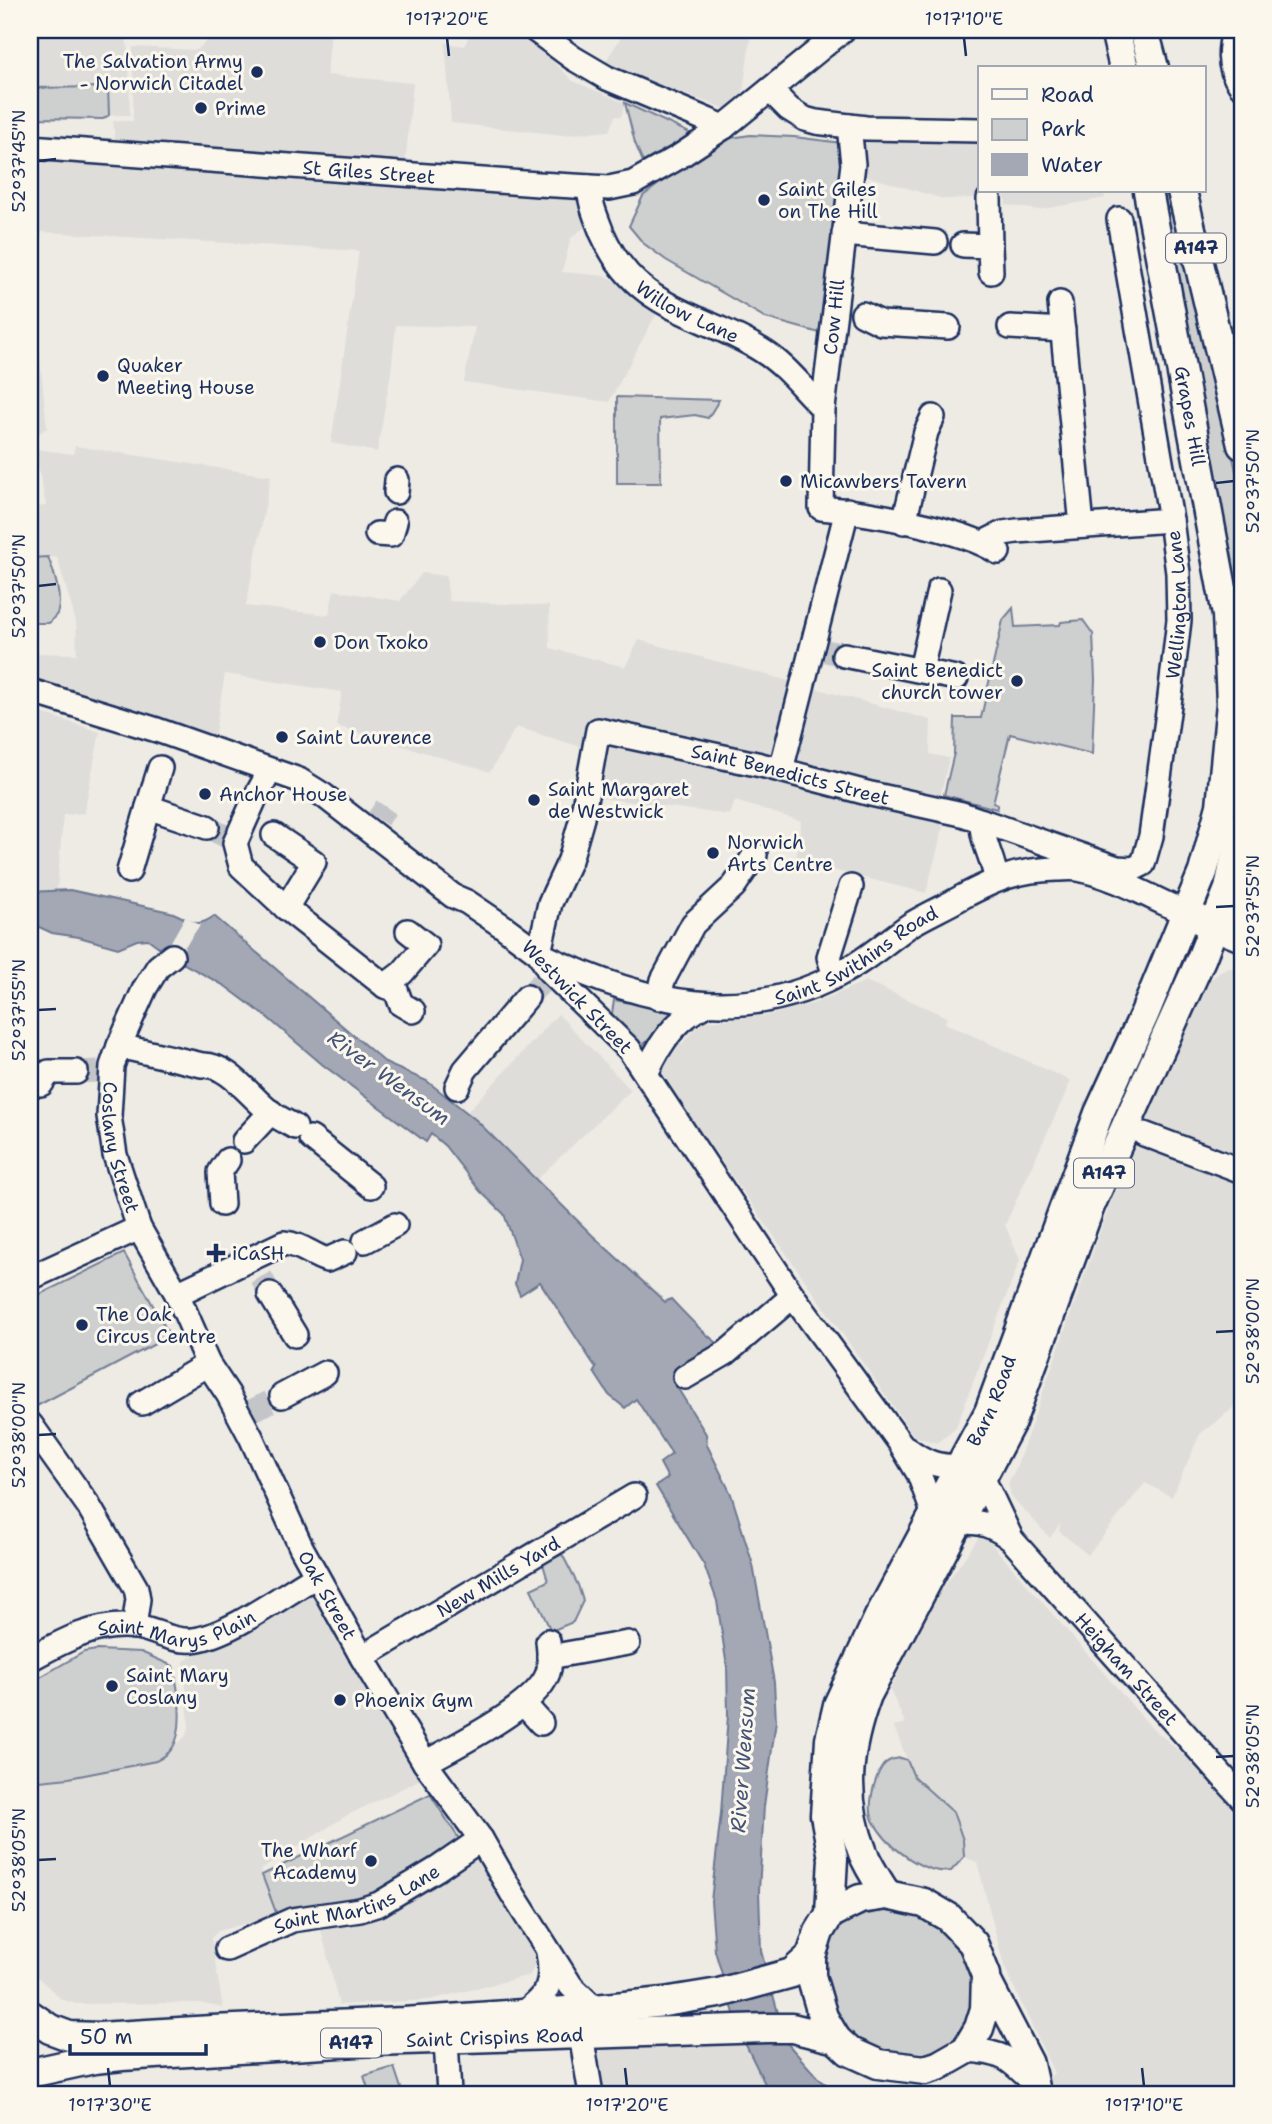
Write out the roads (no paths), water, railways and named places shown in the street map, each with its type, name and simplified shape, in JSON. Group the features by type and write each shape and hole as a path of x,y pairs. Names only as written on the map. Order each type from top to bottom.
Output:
{"main road":[{"path":"1115,30 1124,66"},
{"path":"1144,30 1153,66"},
{"path":"1238,30 1233,43 1238,71"},
{"name":"Grapes Hill","path":"1148,192 1227,615 1231,703 1222,794 1203,872 1191,901"},
{"name":"A147","path":"1182,192 1242,444"},
{"name":"A147","path":"1227,913 1242,825"},
{"path":"1191,901 1227,913 1242,937"},
{"name":"Barn Road","path":"972,1473 989,1412 1099,1113 1144,1015 1191,901"},
{"name":"Barn Road","path":"966,2050 938,2066 925,2070 878,2064 849,2051 836,2039 823,2017 811,1976 811,1956 819,1932 830,1914 833,1858 825,1815 825,1790 830,1739 838,1705 879,1616 946,1519 972,1473 1011,1422 1090,1206 1227,913"},
{"name":"Barn Road","path":"887,1895 864,1855 851,1815 849,1756 867,1695 946,1519"},
{"path":"830,1914 860,1899 887,1895 924,1903 948,1917 973,1943 986,1975 985,2008 979,2028 966,2050"},
{"name":"Saint Crispins Road","path":"30,2015 50,2029 69,2036 99,2037 595,2009 719,1993 792,1973 811,1956"},
{"name":"Saint Crispins Road","path":"30,2073 83,2061 122,2056 374,2041 720,2028 793,2028 836,2039"}],"street":[{"path":"535,30 573,58 607,78 724,127"},
{"name":"St Giles Street","path":"30,147 609,188 634,183 724,127 843,30"},
{"path":"770,90 789,109 805,119 849,126 978,130"},
{"name":"Cow Hill","path":"847,510 821,508 823,408 848,308 844,234 853,164 849,126"},
{"name":"Willow Lane","path":"589,187 591,207 606,242 632,278 666,305 741,339 779,362 823,408"},
{"path":"989,198 991,272"},
{"name":"Wellington Lane","path":"1119,219 1124,297 1171,520 1177,566 1179,620 1151,836 1143,864 1133,869"},
{"path":"844,234 935,242"},
{"path":"963,244 990,246"},
{"path":"1060,303 1082,526"},
{"path":"848,308 881,323 948,327"},
{"path":"1010,327 1063,330"},
{"path":"904,522 926,432 933,417"},
{"path":"781,770 827,651 847,510 904,522 991,548 1003,533 1171,520"},
{"path":"921,670 939,590"},
{"path":"827,651 956,678"},
{"name":"Westwick Street","path":"30,691 157,730 299,780 323,795 453,896 504,926 539,953 540,985 629,1049 647,1072 793,1296 901,1444 946,1519"},
{"name":"Saint Benedicts Street","path":"539,953 550,904 570,860 582,818 598,730 781,770 982,821 1117,868 1133,869"},
{"path":"129,871 160,768"},
{"path":"223,836 256,796 271,771"},
{"path":"148,807 223,836 241,866 286,908 385,986 396,990 401,1004 413,1011"},
{"path":"982,821 983,834 996,878 1040,869 1077,869 1191,901"},
{"path":"274,835 314,862 286,908"},
{"path":"659,998 663,980 693,924 734,886 755,855"},
{"name":"Saint Swithins Road","path":"539,953 609,985 659,998 706,1004 756,1002 797,993 835,976 910,925 996,878"},
{"path":"835,976 828,957 851,887"},
{"path":"385,986 402,973 426,945 408,931"},
{"name":"Coslany Street","path":"139,1228 115,1155 101,1064 158,967 172,956"},
{"path":"457,1087 466,1070 540,985"},
{"path":"647,1072 666,1038 690,1012 706,1004"},
{"path":"30,1068 41,1084 49,1072 101,1064 211,1064 371,1186"},
{"path":"244,1141 271,1112"},
{"path":"1144,1134 1242,1171"},
{"path":"222,1204 220,1172 228,1160"},
{"path":"177,1294 261,1277 284,1243 297,1244 316,1257 327,1260 395,1225"},
{"path":"30,1278 139,1228"},
{"name":"Oak Street","path":"139,1228 177,1294 208,1364 244,1415 316,1576 362,1657 425,1763 481,1839 571,1986 595,2009"},
{"path":"261,1277 295,1335"},
{"path":"685,1377 726,1353 793,1296"},
{"path":"142,1403 208,1364"},
{"path":"282,1396 326,1373"},
{"path":"31,1424 89,1505 136,1588 138,1599 134,1627"},
{"name":"Westwick Street","path":"901,1444 923,1462 972,1473"},
{"name":"Heigham Street","path":"972,1473 1011,1539 1242,1798"},
{"name":"New Mills Yard","path":"362,1657 634,1496"},
{"name":"Heigham Street","path":"946,1519 995,1527 1011,1539"},
{"name":"Saint Marys Plain","path":"30,1659 78,1634 97,1629 134,1627 180,1641 202,1638 267,1606 316,1576"},
{"path":"425,1763 524,1704 540,1688 549,1670 549,1649 628,1643"},
{"path":"524,1704 541,1723"},
{"name":"Saint Martins Lane","path":"227,1949 292,1920 360,1910 379,1904 438,1869 481,1839"},
{"name":"Oak Street","path":"522,2014 541,2000 548,1987 552,1973 546,1946"},
{"path":"986,1975 1031,2062 1037,2089"},
{"path":"581,2035 591,2094"},
{"path":"445,2088 446,2039"},
{"path":"966,2050 993,2051 1015,2064 1037,2089"}],"water":[{"name":"River Wensum","path":"70,890 170,912 197,923 214,916 387,1064 427,1081 476,1120 592,1235 665,1302 671,1299 705,1333 728,1350 675,1384 706,1434 707,1445 731,1494 753,1565 774,1682 776,1721 764,1806 759,1891 761,1951 786,2042 817,2077 838,2094 770,2094 740,2033 715,1951 711,1901 728,1715 727,1667 717,1601 704,1565 656,1486 668,1478 660,1463 672,1454 636,1399 625,1408 609,1395 594,1372 596,1368 540,1282 520,1295 515,1284 520,1259 504,1214 480,1191 445,1146 431,1134 426,1142 323,1065 225,986 175,959 148,939 137,940 118,948 30,926 30,892"}],"tunnel":[{"path":"826,651 844,655"},
{"path":"378,819 386,807"},
{"path":"207,827 227,837"},
{"path":"527,997 541,983"},
{"path":"76,1072 98,1071"},
{"path":"261,1277 270,1294"},
{"path":"249,1412 282,1396"}],"place":[{"name":"The Salvation Army - Norwich Citadel","path":"257,72"},
{"name":"Prime","path":"201,108"},
{"name":"Saint Giles on The Hill","path":"764,200"},
{"name":"Quaker Meeting House","path":"103,376"},
{"name":"Micawbers Tavern","path":"786,481"},
{"name":"Don Txoko","path":"320,642"},
{"name":"Saint Benedict church tower","path":"1017,681"},
{"name":"Saint Laurence","path":"282,737"},
{"name":"Anchor House","path":"205,794"},
{"name":"Saint Margaret de Westwick","path":"534,800"},
{"name":"Norwich Arts Centre","path":"713,853"},
{"name":"iCaSH","path":"216,1253"},
{"name":"The Oak Circus Centre","path":"82,1325"},
{"name":"Saint Mary Coslany","path":"112,1686"},
{"name":"Phoenix Gym","path":"340,1700"},
{"name":"The Wharf Academy","path":"371,1861"}]}
